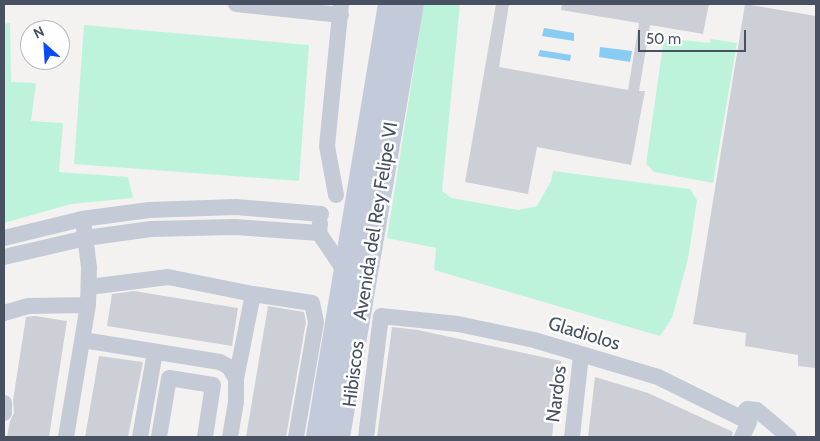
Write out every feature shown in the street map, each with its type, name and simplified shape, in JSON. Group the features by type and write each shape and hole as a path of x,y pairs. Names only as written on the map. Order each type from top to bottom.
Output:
{"main road":[{"name":"Avenida del Rey Felipe VI","path":"318,437 362,183 390,4"},
{"name":"Avenida del Rey Felipe VI","path":"338,437 412,4"}],"street":[{"path":"236,4 341,9 326,146 336,195"},
{"path":"346,273 319,233 321,214 336,195 362,183"},
{"path":"4,238 82,219 149,210 236,207 321,214"},
{"path":"66,437 88,305 89,287 86,238 82,219"},
{"path":"4,257 86,238 151,229 235,227 319,233"},
{"path":"89,287 168,277 252,294 312,302 316,322 296,437"},
{"path":"230,437 236,402 236,379 252,294"},
{"path":"4,313 28,306 88,305"},
{"name":"Gladiolos","path":"381,316 458,324 534,340 658,377 740,417"},
{"name":"Hibiscos","path":"366,437 381,316"},
{"path":"83,340 220,362 229,367 236,379"},
{"path":"140,437 155,352"},
{"name":"Nardos","path":"572,437 581,355"},
{"path":"159,437 168,378 213,385 205,437"},
{"path":"4,403 4,413"},
{"path":"742,437 749,422 740,417 747,409 757,410 789,437"}],"green space":[{"path":"424,4 460,4 442,191 452,198 518,210 537,206 551,181 553,171 690,189 697,200 688,259 672,318 660,336 434,270 436,248 387,238"},
{"path":"10,23 11,82 36,83 31,121 63,123 59,172 128,177 133,198 71,204 4,223 4,24"},
{"path":"84,25 309,45 299,181 74,164"},
{"path":"664,38 710,43 711,39 737,43 713,183 654,172 646,164"}],"water":[{"path":"544,28 574,33 574,41 542,36"},
{"path":"600,47 632,51 630,62 599,57"},
{"path":"540,50 571,55 570,61 538,56"}],"building":[{"path":"496,4 509,4 499,67 628,90 639,23 561,10 562,4 709,4 703,34 650,25 639,91 645,91 631,165 537,147 528,194 465,182"},
{"path":"745,4 816,16 816,368 798,366 798,355 745,346 746,333 693,324"},
{"path":"134,291 238,308 232,346 107,326 112,294"},
{"path":"268,306 304,312 306,322 286,437 246,437"},
{"path":"35,316 67,321 49,437 7,437 10,421 14,413 13,400 26,317"},
{"path":"392,327 418,330 561,361 552,437 377,437"},
{"path":"99,356 143,362 128,437 85,437"},
{"path":"595,377 648,393 733,432 732,437 588,437"}]}
